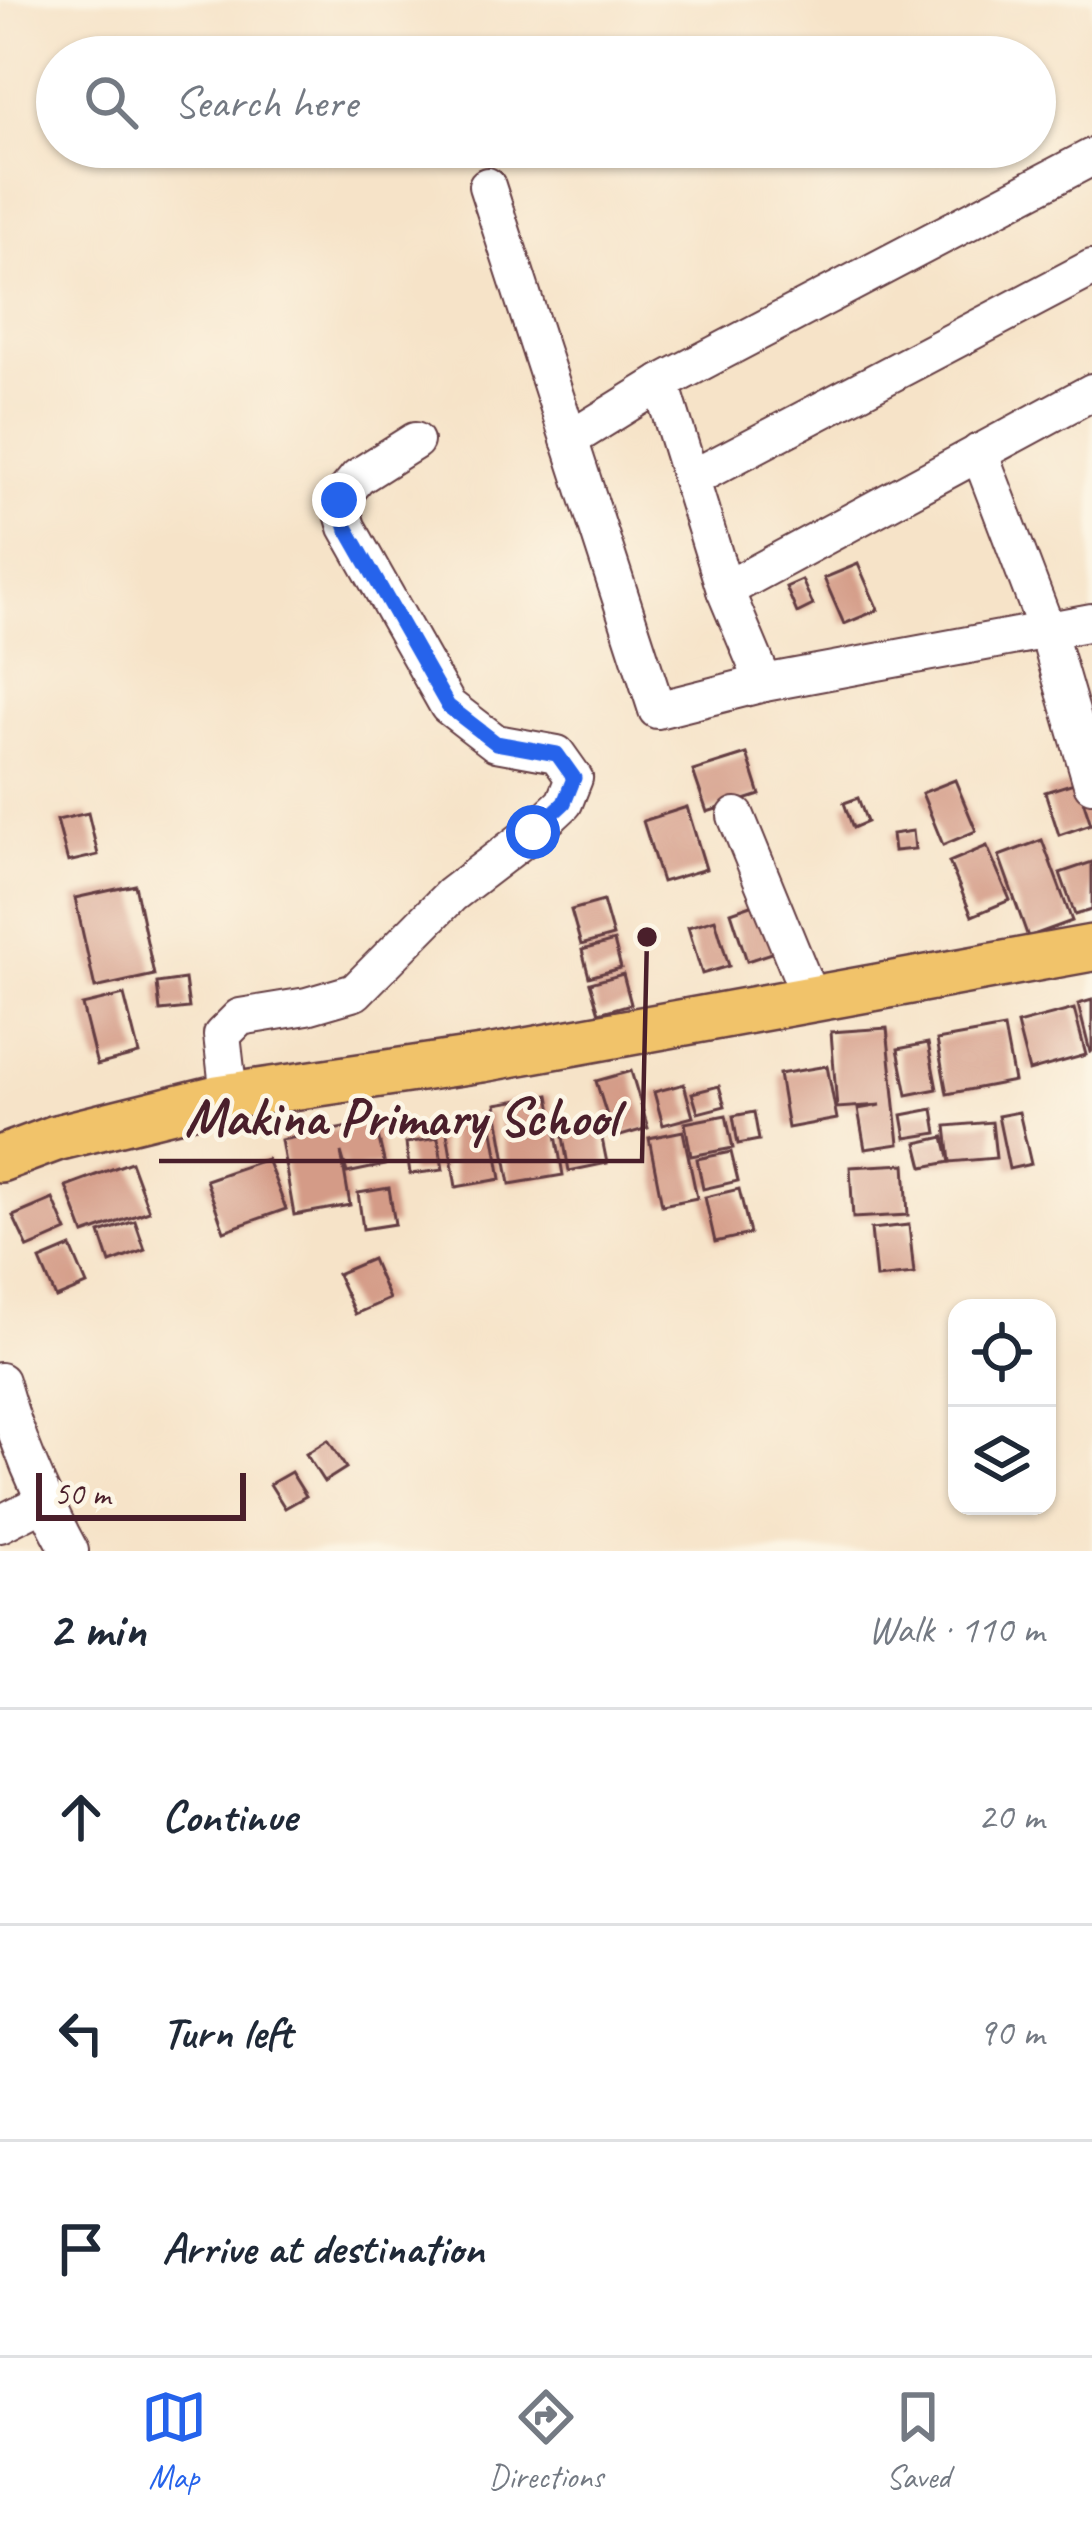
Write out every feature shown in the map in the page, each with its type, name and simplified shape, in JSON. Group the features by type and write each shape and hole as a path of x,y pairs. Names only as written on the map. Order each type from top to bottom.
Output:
{"main road":[{"path":"0,1160 94,1127 230,1096 482,1059 1092,948"}],"street":[{"path":"569,440 661,382 1092,157"},
{"path":"487,186 657,710 764,683 1092,622"},
{"path":"691,479 1092,268"},
{"path":"661,382 725,590 764,683"},
{"path":"725,590 979,452 1089,402"},
{"path":"230,1096 222,1035 240,1017 308,1006 355,992 451,895 564,803 574,778 557,754 496,743 448,706 346,527 339,500 358,477 415,441"},
{"path":"979,452 1048,633 1092,784"},
{"path":"736,816 812,1002"},
{"path":"0,1381 7,1434 70,1551"},
{"path":"0,1524 43,1502"}],"building":[{"path":"858,564 878,610 844,624 824,578"},
{"path":"802,580 813,605 797,613 786,587"},
{"path":"747,754 760,795 707,812 693,771"},
{"path":"955,780 976,831 943,845 922,793"},
{"path":"1077,782 1091,824 1059,835 1045,792"},
{"path":"858,798 867,822 853,828 844,803"},
{"path":"687,807 706,869 662,882 643,821"},
{"path":"88,813 98,855 68,862 57,820"},
{"path":"913,831 915,849 894,851 892,834"},
{"path":"1042,840 1072,921 1028,937 999,856"},
{"path":"987,846 1010,900 972,916 949,862"},
{"path":"1092,862 1092,910 1075,915 1060,873"},
{"path":"135,885 154,975 95,988 75,898"},
{"path":"766,900 783,949 747,961 731,912"},
{"path":"603,901 613,936 581,945 571,910"},
{"path":"715,919 729,966 702,974 688,927"},
{"path":"614,941 621,968 589,977 582,950"},
{"path":"623,974 631,1004 599,1013 590,983"},
{"path":"185,979 189,1008 160,1011 157,983"},
{"path":"124,995 139,1054 97,1065 82,1005"},
{"path":"1092,1000 1092,1051 1090,1052 1078,1004"},
{"path":"1074,1009 1086,1055 1029,1071 1017,1024"},
{"path":"887,1028 899,1144 865,1149 858,1109 881,1105 837,1108 831,1032"},
{"path":"1004,1028 1014,1081 947,1094 937,1040"},
{"path":"928,1043 937,1089 907,1095 898,1049"},
{"path":"827,1066 837,1119 788,1128 779,1074"},
{"path":"631,1071 648,1128 614,1138 596,1081"},
{"path":"684,1084 693,1117 663,1125 654,1092"},
{"path":"719,1086 725,1106 698,1113 692,1093"},
{"path":"549,1095 563,1175 510,1184 496,1104"},
{"path":"933,1109 937,1133 906,1138 902,1115"},
{"path":"754,1112 759,1140 738,1144 733,1116"},
{"path":"1019,1112 1031,1164 1009,1169 998,1116"},
{"path":"490,1113 501,1179 456,1187 445,1120"},
{"path":"726,1115 733,1148 691,1156 685,1123"},
{"path":"375,1122 385,1165 347,1173 341,1152 350,1205 294,1215 281,1140"},
{"path":"992,1122 996,1158 950,1162 946,1126"},
{"path":"599,1124 607,1163 569,1171 562,1131"},
{"path":"683,1131 697,1198 662,1205 649,1138"},
{"path":"944,1137 950,1162 923,1167 917,1143"},
{"path":"438,1138 443,1170 410,1174 406,1143"},
{"path":"731,1152 738,1181 703,1189 697,1159"},
{"path":"267,1159 286,1209 224,1231 206,1180"},
{"path":"131,1162 149,1211 84,1234 66,1186"},
{"path":"905,1164 908,1215 853,1218 850,1167"},
{"path":"389,1188 395,1224 363,1229 358,1193"},
{"path":"739,1189 750,1234 715,1242 705,1197"},
{"path":"53,1199 67,1231 28,1248 13,1216"},
{"path":"135,1221 145,1250 110,1263 100,1233"},
{"path":"909,1225 914,1274 876,1278 871,1229"},
{"path":"71,1247 87,1285 56,1298 40,1260"},
{"path":"372,1259 389,1299 355,1314 337,1274"},
{"path":"328,1440 346,1468 324,1482 306,1454"},
{"path":"291,1472 306,1496 285,1508 270,1484"}],"place":[{"name":"Makina Primary School","path":"647,937"}],"route":[{"path":"339,500 346,527 448,706 496,743 557,754 574,778 564,803 533,832"}]}
